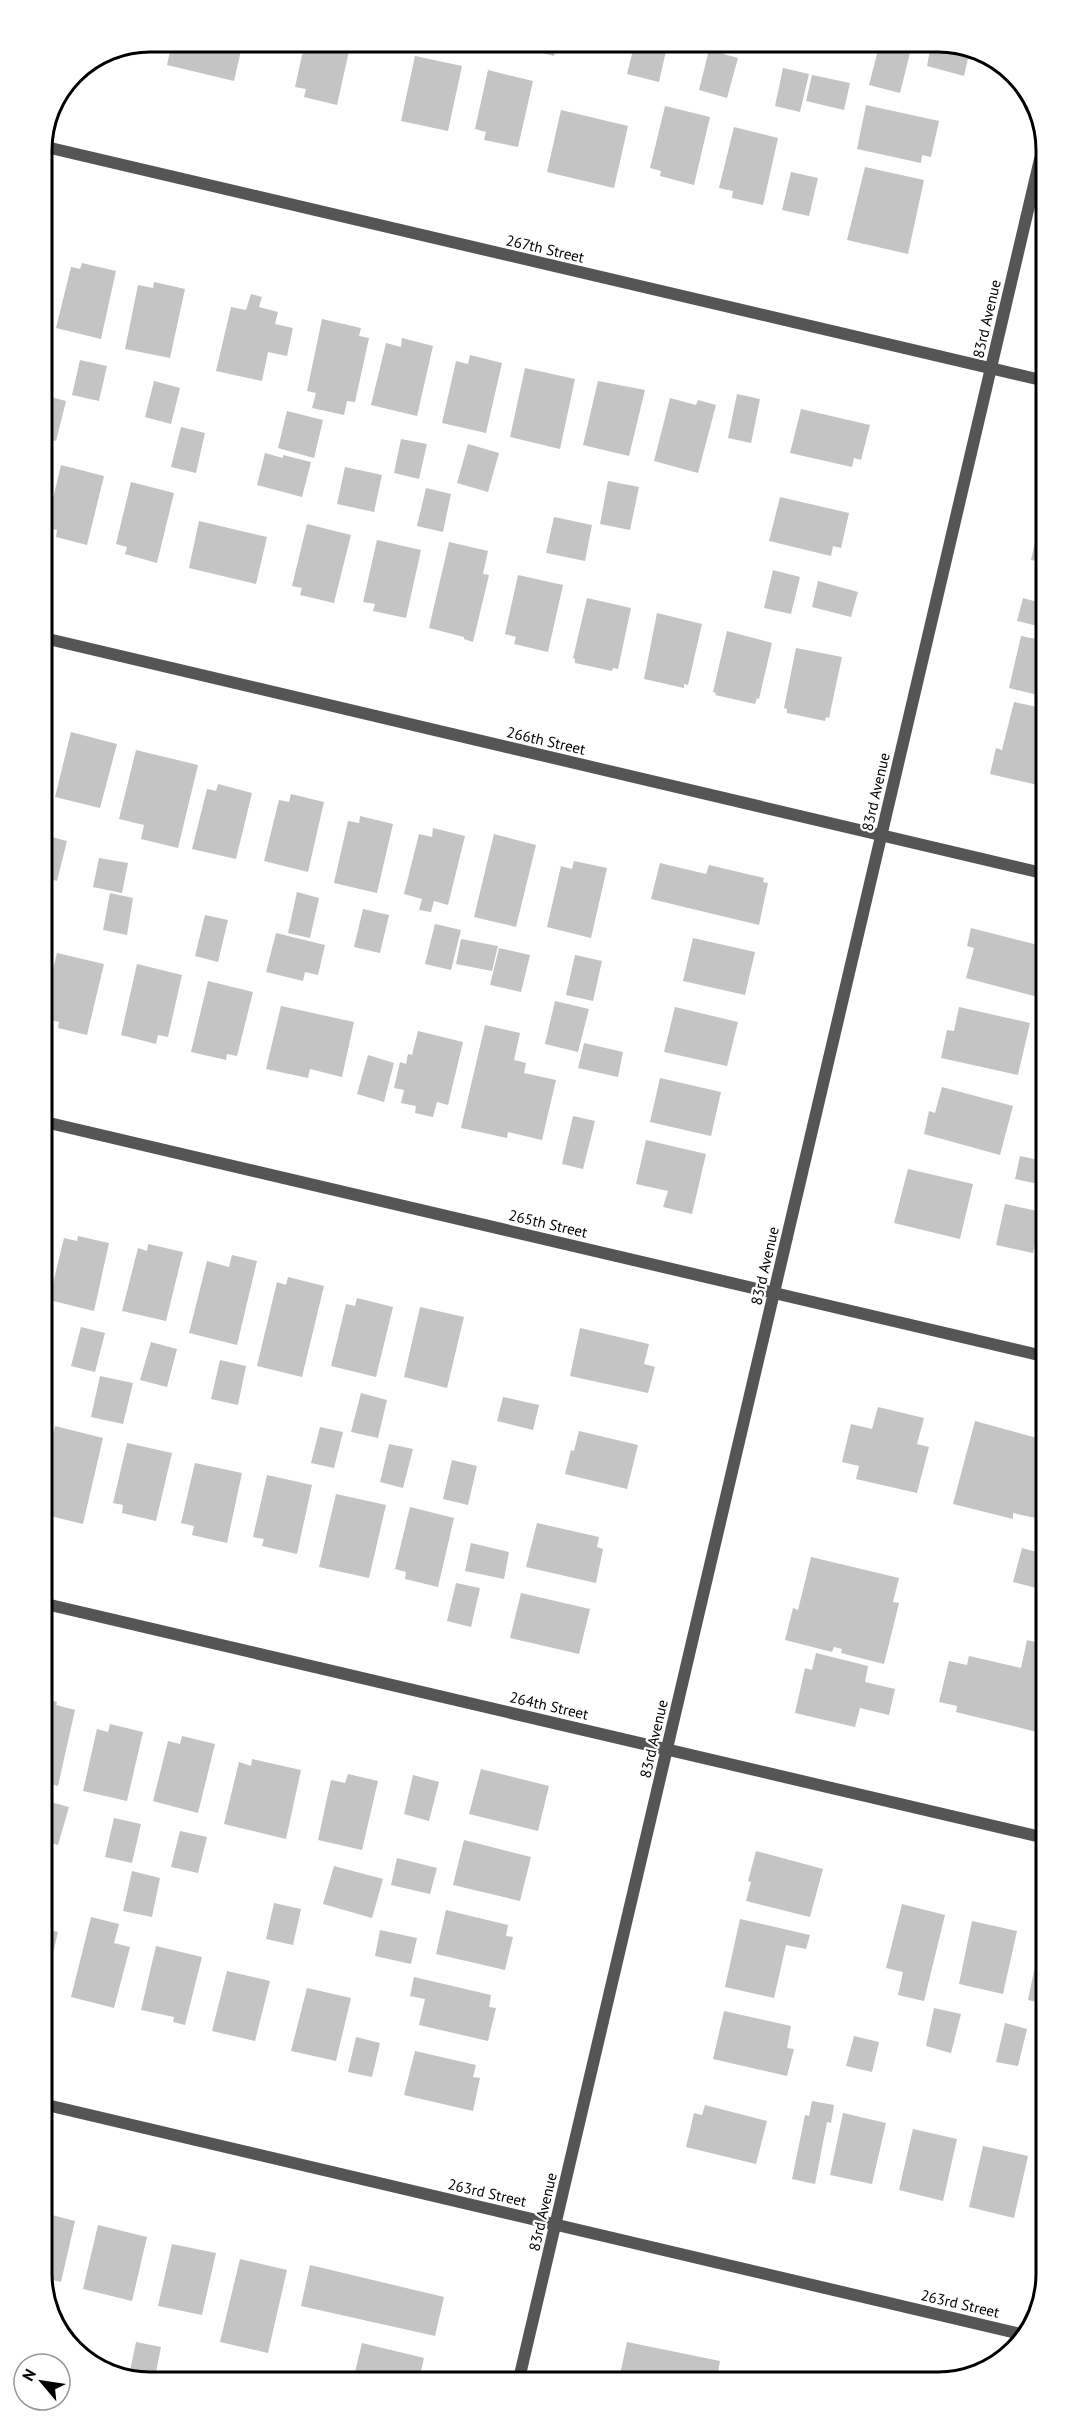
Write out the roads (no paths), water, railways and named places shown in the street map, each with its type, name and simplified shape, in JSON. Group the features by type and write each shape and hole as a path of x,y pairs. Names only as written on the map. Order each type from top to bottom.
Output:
{"street":[{"name":"267th Street","path":"53,149 1036,379"},
{"name":"83rd Avenue","path":"521,2371 1036,176"},
{"name":"266th Street","path":"53,640 1036,872"},
{"name":"265th Street","path":"53,1124 1036,1354"},
{"name":"264th Street","path":"52,1605 1036,1836"},
{"name":"263rd Street","path":"52,2106 1015,2333"}]}
